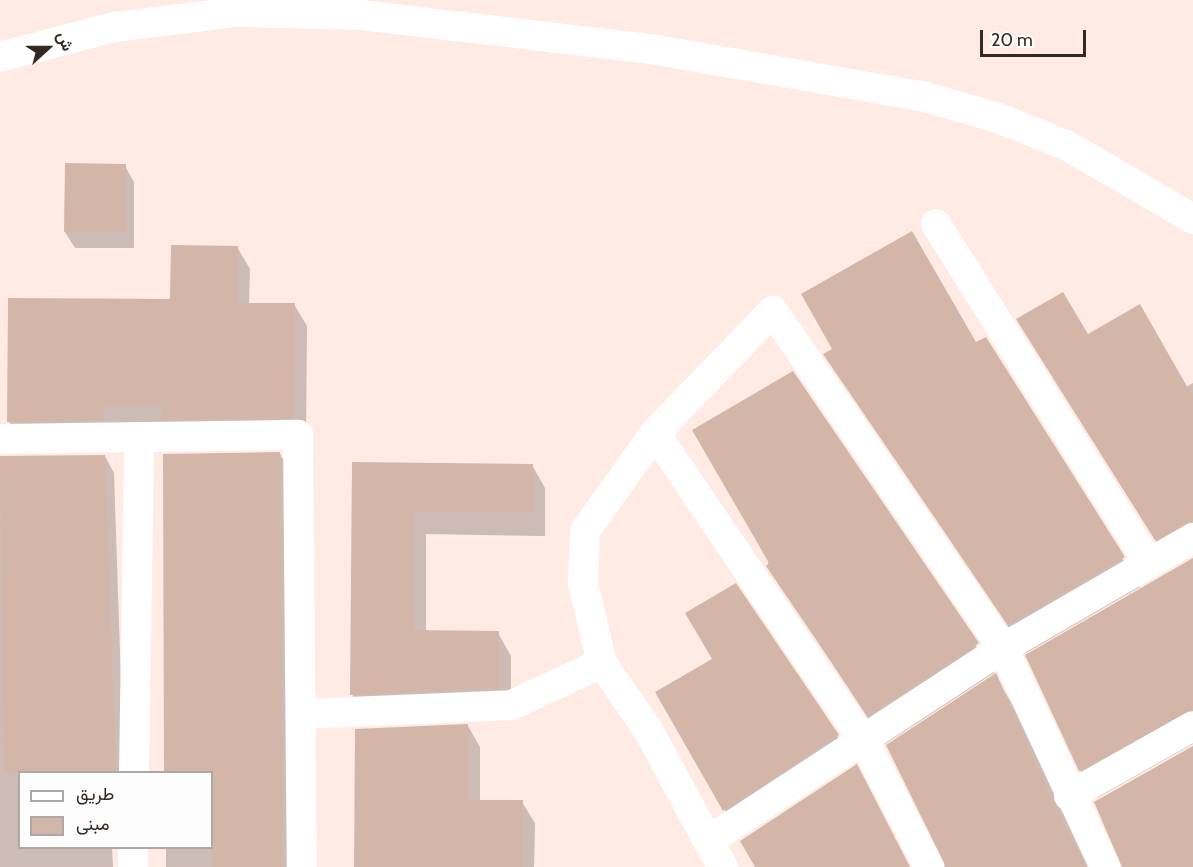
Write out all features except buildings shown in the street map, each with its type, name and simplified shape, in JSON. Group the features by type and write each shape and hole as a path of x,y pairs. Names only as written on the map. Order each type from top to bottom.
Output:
{"street":[{"path":"0,57 114,27 248,12 361,15 651,49 925,97 998,118 1068,146 1193,219"},
{"path":"936,224 1149,563"},
{"path":"723,867 648,730 602,663 583,583 585,531 655,433 773,311 1003,648 1069,796 1105,867"},
{"path":"655,433 865,743 929,867"},
{"path":"0,439 298,435 302,867"},
{"path":"134,771 139,437"},
{"path":"708,841 865,743 1003,648 1193,538"},
{"path":"301,714 512,705 602,663"},
{"path":"1069,796 1193,726"},
{"path":"133,849 133,867"}]}
